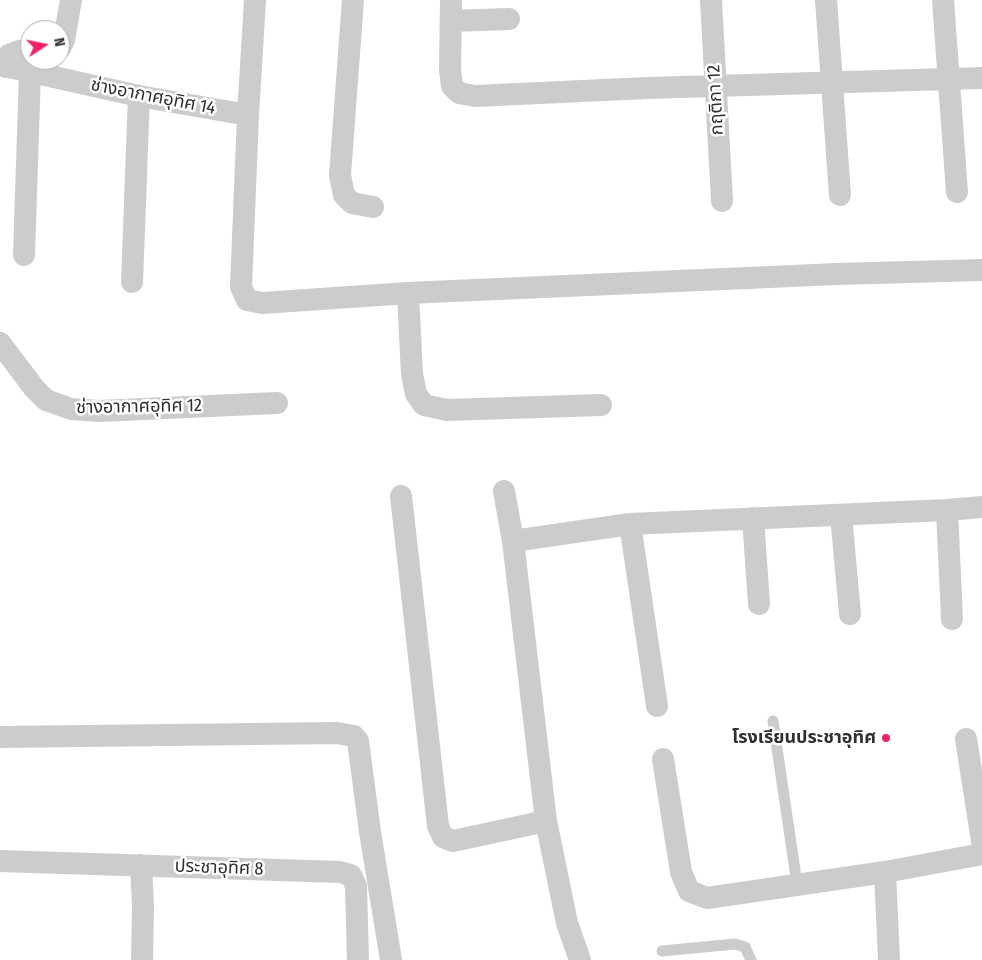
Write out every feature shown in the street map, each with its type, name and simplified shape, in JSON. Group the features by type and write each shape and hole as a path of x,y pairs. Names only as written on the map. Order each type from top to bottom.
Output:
{"street":[{"path":"68,20 71,0"},
{"path":"255,0 241,287 247,300 262,304 408,293 838,274 982,270"},
{"path":"353,0 340,175 344,195 352,203 373,207"},
{"name":"กฤติกา 12","path":"710,0 722,201"},
{"path":"826,0 840,195"},
{"path":"943,0 957,192"},
{"path":"509,19 451,10 450,70 452,86 459,93 475,96 982,78"},
{"name":"ช่างอากาศอุทิศ 14","path":"3,66 20,63"},
{"path":"24,255 30,70"},
{"name":"ช่างอากาศอุทิศ 14","path":"56,70 139,96 248,115"},
{"path":"132,282 139,96"},
{"path":"408,293 412,374 416,394 424,405 447,410 602,405"},
{"name":"ช่างอากาศอุทิศ 12","path":"0,343 34,388 46,400 71,409 99,411 278,403"},
{"path":"504,491 513,541 546,821 566,923 580,960"},
{"path":"401,496 438,826 443,837 453,841 546,821"},
{"path":"513,541 630,524 982,507"},
{"path":"947,510 952,619"},
{"path":"841,515 850,614"},
{"path":"753,518 758,604"},
{"path":"630,524 657,706"},
{"path":"0,736 337,733 354,736 358,741 370,832 391,960"},
{"path":"966,739 982,841"},
{"path":"663,759 682,872 689,891 707,898 884,872 982,854"},
{"name":"ประชาอุทิศ 8","path":"0,861 340,872 351,875 356,886 358,960"},
{"path":"141,866 144,906 142,960"},
{"path":"884,872 889,960"}],"lane":[{"path":"773,721 797,884"},
{"path":"662,951 735,944 745,947 751,960"}],"place":[{"name":"โรงเรียนประชาอุทิศ","path":"886,738"}]}
